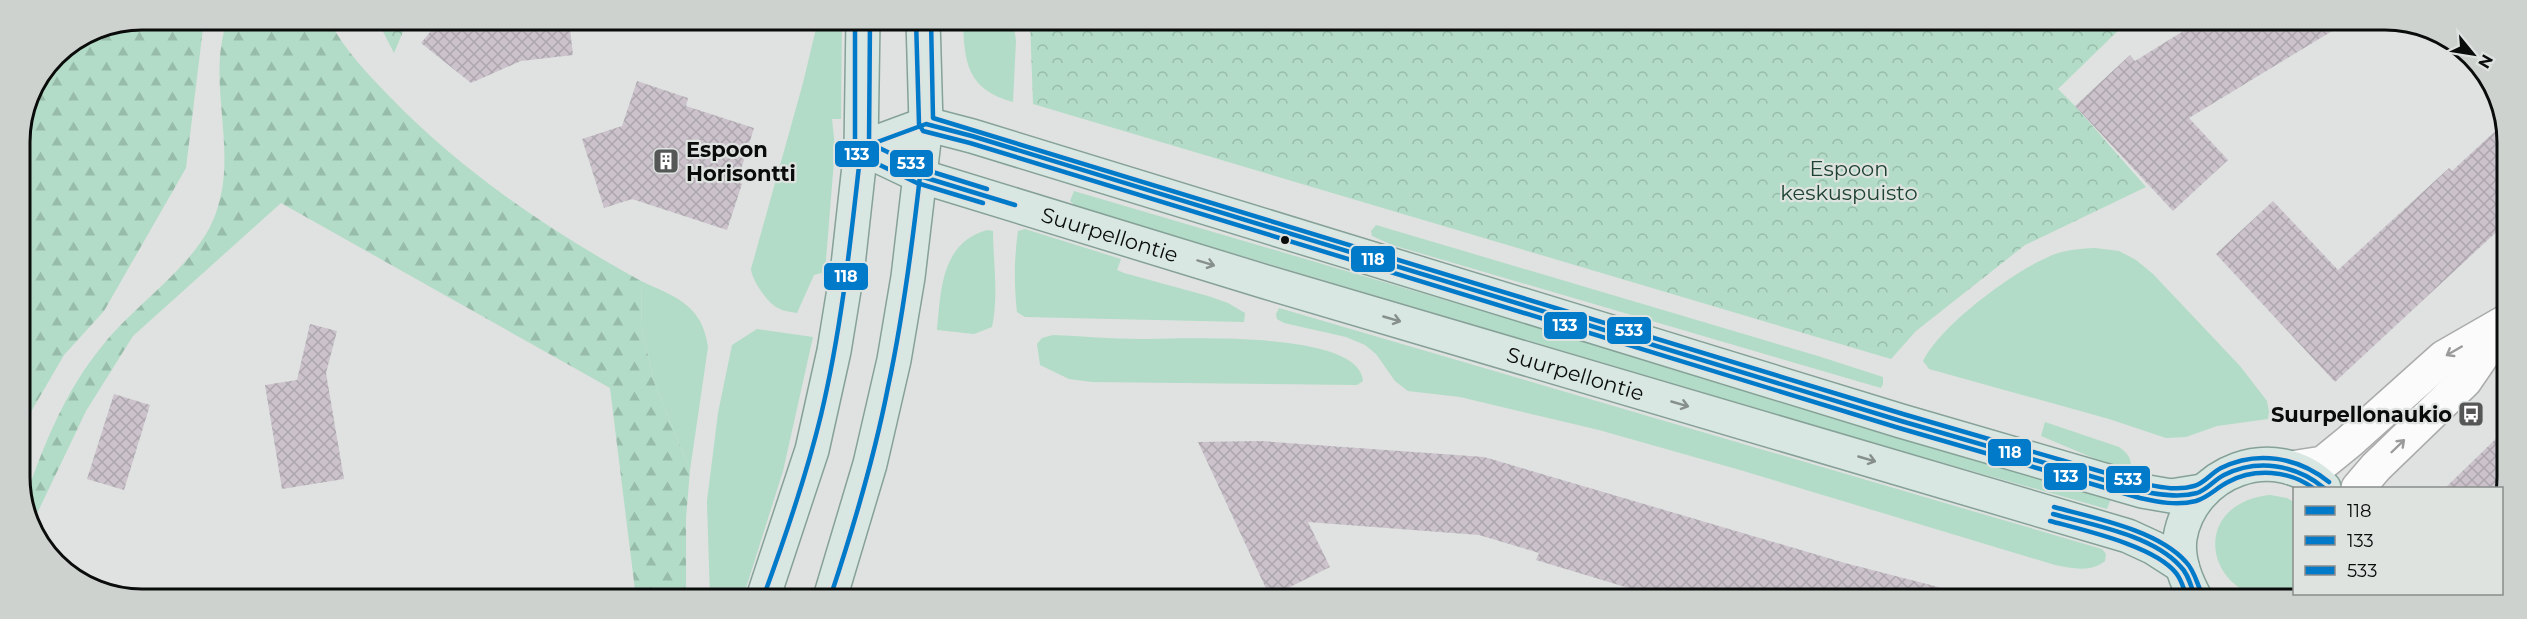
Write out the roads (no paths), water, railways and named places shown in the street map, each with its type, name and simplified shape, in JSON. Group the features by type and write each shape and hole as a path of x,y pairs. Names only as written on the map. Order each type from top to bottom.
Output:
{"main road":[{"path":"766,589 812,450 834,351 848,265 861,148 862,30"},
{"path":"833,589 870,464 894,360 908,277 926,124 923,30"},
{"path":"861,148 926,124 972,136 1901,421 2142,491 2170,496 2202,491"},
{"name":"Suurpellontie","path":"861,148 920,176 1278,286 2128,536 2154,548 2182,566"},
{"path":"2192,589 2182,566 2180,540 2186,515 2202,491 2223,475 2244,467 2268,465 2291,468 2317,481 2322,487"}],"street":[{"path":"2291,468 2323,463 2444,357 2497,327"},
{"path":"2360,487 2376,467 2465,381 2497,335"}],"place":[{"name":"Espoon Horisontti","path":"666,161"},
{"name":"Suurpellonaukio","path":"2471,414"}],"park label":[{"name":"Espoon keskuspuisto","path":"1849,180"}]}
